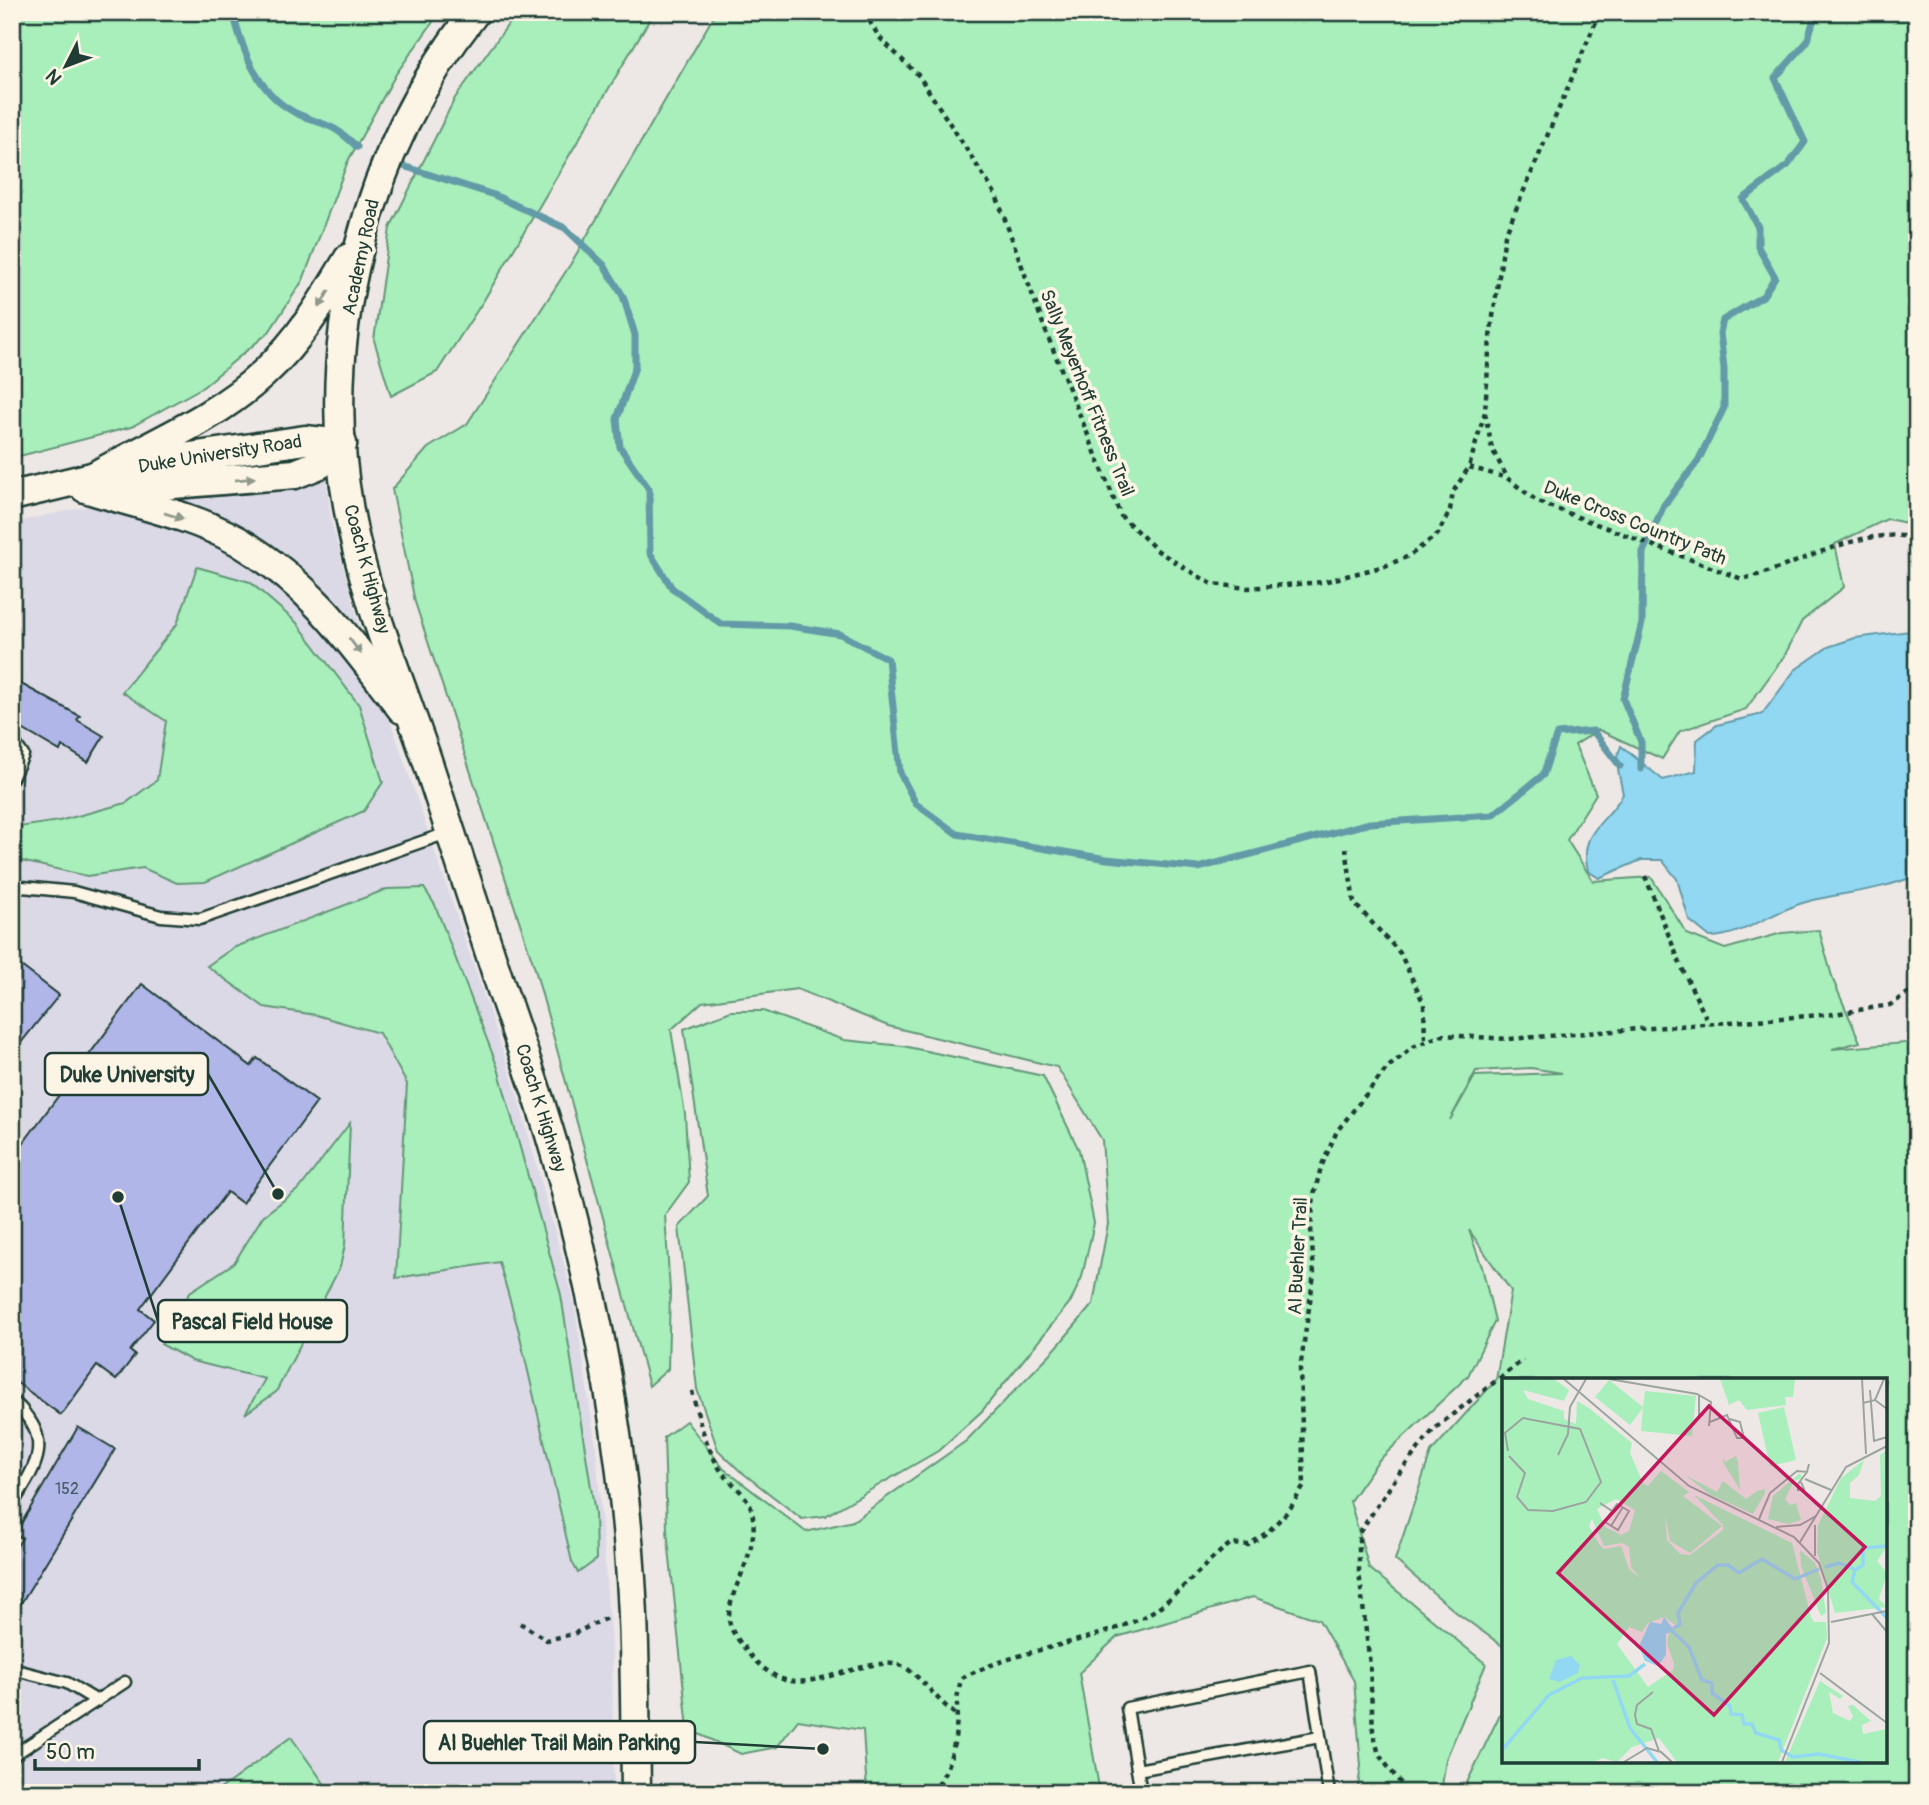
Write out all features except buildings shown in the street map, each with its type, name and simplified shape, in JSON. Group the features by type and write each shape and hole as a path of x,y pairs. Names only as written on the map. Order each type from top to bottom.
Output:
{"main road":[{"name":"Academy Road","path":"342,444 340,398 344,339 360,241 387,159 410,111 426,80 475,12"},
{"path":"89,483 236,397 263,374 311,321 360,241"},
{"name":"Duke University Road","path":"12,496 89,483 134,490 295,474 320,464 342,444"},
{"name":"Coach K Highway","path":"342,444 352,523 374,607 543,1115 587,1273 619,1454 633,1608 636,1793"},
{"path":"89,483 236,540 268,562 330,613 416,728"}],"lane":[{"path":"12,739 23,755 12,778"},
{"path":"12,886 74,892 161,916 200,919 450,832"},
{"path":"12,1402 18,1404 34,1426 41,1444 30,1476 12,1505"},
{"path":"12,1669 67,1683 97,1701"},
{"path":"1141,1793 1127,1708 1310,1671 1329,1793"},
{"path":"12,1756 125,1682"},
{"path":"1137,1770 1320,1737"}],"path":[{"name":"Sally Meyerhoff Fitness Trail","path":"864,12 879,37 919,76 996,195 1046,332 1121,516 1158,551 1212,584 1248,588 1323,582 1385,566 1409,556 1438,534 1450,510 1453,492 1469,467 1485,412 1491,324 1504,235 1600,12"},
{"path":"1485,412 1492,449 1507,478"},
{"name":"Duke Cross Country Path","path":"1469,467 1507,478 1538,502 1742,579 1769,573 1857,541 1893,534 1917,538"},
{"path":"1346,848 1354,903 1401,953 1424,1004 1425,1042"},
{"path":"1645,876 1681,966 1709,1024"},
{"name":"Al Buehler Trail","path":"933,1793 946,1774 956,1729 955,1695 962,1678 986,1666 1136,1621 1165,1602 1205,1563 1230,1544 1249,1545 1269,1531 1289,1510 1304,1486 1300,1369 1314,1273 1311,1228 1314,1195 1321,1167 1337,1131 1387,1068 1425,1042 1442,1035 1509,1039 1871,1010 1890,1005 1917,987"},
{"path":"1403,1793 1402,1785 1380,1755 1373,1731 1370,1665 1359,1572 1359,1533 1400,1472 1435,1428 1523,1360"},
{"path":"692,1391 705,1438 720,1469 751,1505 755,1535 747,1567 730,1600 731,1628 750,1656 786,1680 838,1676 884,1663 908,1668 934,1697 956,1714"},
{"path":"520,1623 547,1640 573,1634 633,1608"}],"shaded area":[{"path":"325,467 331,521 366,649 515,1087 574,1301 596,1447 612,1658 614,1793 12,1793 12,523 147,493"}],"green space":[{"path":"12,12 440,12 396,74 348,161 303,280 269,332 203,387 131,427 12,458"},
{"path":"517,12 654,12 484,300 437,372 391,396 374,340 390,228 455,98"},
{"path":"716,12 1917,12 1917,525 1887,519 1835,544 1844,587 1802,621 1785,655 1746,709 1680,731 1662,759 1599,730 1575,745 1596,794 1567,840 1593,881 1651,877 1687,934 1725,949 1782,933 1819,930 1833,980 1860,1042 1832,1049 1917,1042 1917,1793 1462,1793 1501,1712 1502,1705 1502,1763 1887,1763 1887,1378 1502,1378 1502,1646 1457,1613 1395,1560 1431,1452 1496,1380 1511,1291 1469,1230 1482,1267 1495,1321 1468,1376 1378,1461 1350,1501 1369,1568 1486,1664 1446,1759 1441,1793 1357,1793 1361,1766 1354,1681 1319,1620 1253,1597 1117,1637 1079,1673 1100,1793 867,1793 863,1730 798,1720 777,1747 741,1754 688,1729 667,1530 664,1437 686,1421 724,1469 806,1532 853,1521 966,1441 1056,1348 1093,1304 1108,1224 1102,1140 1057,1067 888,1026 797,989 702,1002 671,1030 685,1114 689,1182 665,1215 670,1291 668,1369 649,1386 535,969 415,602 392,489 428,448 467,424 570,265","holes":["1531,1068 1562,1073 1475,1076 1450,1120 1476,1071"]},
{"path":"197,567 250,582 297,623 359,705 383,782 364,811 205,882 177,883 143,868 87,876 12,859 12,828 59,821 126,803 157,780 166,721 122,692 177,624"},
{"path":"424,888 435,905 498,1068 561,1295 595,1513 596,1560 578,1573 572,1562 519,1332 499,1262 396,1278 407,1084 379,1033 316,1015 264,1007 207,966 233,948 387,889"},
{"path":"731,1011 763,1011 844,1040 903,1046 1043,1076 1079,1150 1094,1223 1082,1277 1071,1301 982,1411 938,1451 825,1516 802,1519 739,1470 718,1450 697,1389 679,1227 708,1196 684,1029"},
{"path":"350,1123 345,1245 340,1267 276,1392 245,1414 265,1379 192,1361 161,1344 190,1292 234,1263 263,1216 300,1188"},
{"path":"291,1737 331,1793 215,1793"}],"water":[{"path":"1917,632 1917,875 1876,888 1806,902 1747,928 1723,936 1710,937 1689,920 1677,879 1662,860 1641,860 1599,878 1588,871 1586,857 1590,837 1623,794 1616,760 1621,746 1663,780 1696,771 1697,740 1717,725 1762,714 1795,670 1828,647 1855,638"}],"waterway":[{"path":"233,12 248,58 263,85 274,97 300,115 336,129 357,147"},
{"path":"1641,769 1641,742 1623,699 1642,623 1643,552 1664,505 1698,461 1724,408 1720,333 1723,320 1763,296 1775,277 1758,247 1758,227 1743,199 1788,165 1805,142 1775,78 1807,42 1816,12"},
{"path":"403,166 494,195 565,228 604,265 623,296 635,335 635,367 617,419 620,447 649,489 650,553 672,588 721,624 790,626 840,634 888,659 900,773 916,804 957,834 1107,859 1198,868 1370,823 1493,815 1543,775 1557,734 1593,731 1620,766"}],"place":[{"name":"Duke University","path":"278,1194"},
{"name":"Pascal Field House","path":"118,1197"},
{"name":"Al Buehler Trail Main Parking","path":"823,1749"}]}
